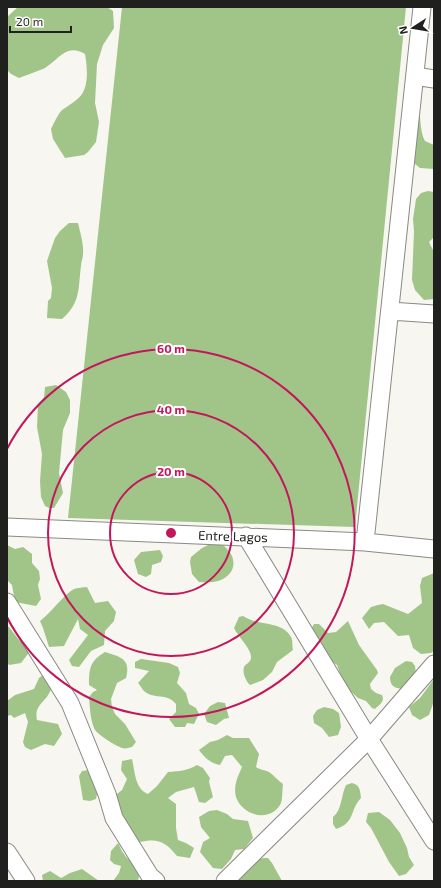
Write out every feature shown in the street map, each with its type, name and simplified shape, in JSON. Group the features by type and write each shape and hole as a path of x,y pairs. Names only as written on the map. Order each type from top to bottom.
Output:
{"street":[{"path":"365,542 422,7"},
{"path":"415,76 434,79"},
{"path":"390,311 434,314"},
{"name":"Entre Lagos","path":"7,527 365,542 434,549"},
{"path":"246,536 369,739 434,841"},
{"path":"7,602 70,702 114,818 150,876 156,881"},
{"path":"225,881 369,739 434,664"},
{"path":"7,852 26,881"}],"green space":[{"path":"18,7 107,7 113,11 114,28 103,45 97,64 95,103 99,122 96,142 84,155 65,158 53,139 51,129 62,110 78,99 84,90 87,74 85,54 73,50 67,51 43,69 19,78 11,74 7,70 7,17"},
{"path":"122,7 406,7 355,527 68,518"},
{"path":"419,110 423,137 425,141 434,145 434,169 420,168 409,159"},
{"path":"428,191 434,192 434,237 429,242 434,252 434,299 424,300 415,290 412,280 414,232 413,219 416,199 421,193"},
{"path":"69,223 78,223 83,246 78,295 73,307 62,319 47,318 48,301 51,298 52,288 47,261 55,238"},
{"path":"56,385 66,392 70,400 70,413 63,430 59,473 63,493 54,508 49,508 45,506 41,497 40,481 42,454 37,427 38,405 44,397 45,387"},
{"path":"221,544 232,556 232,569 227,576 218,581 199,582 192,574 190,562 191,557 208,545"},
{"path":"7,545 15,549 23,547 32,554 32,563 39,571 40,579 38,585 41,599 36,606 15,602 12,585 7,580"},
{"path":"160,550 163,556 161,562 152,565 151,574 146,577 138,574 134,560 141,552"},
{"path":"434,573 434,651 431,653 421,654 413,648 409,635 398,636 384,622 374,623 369,629 362,618 371,607 383,604 408,614 422,603 420,586 422,578"},
{"path":"87,587 95,603 108,601 116,612 114,621 105,631 104,645 91,651 79,667 72,666 69,660 88,635 80,629 78,619 64,646 49,647 40,621 74,589"},
{"path":"243,616 256,622 282,628 291,637 293,650 277,662 272,672 263,680 250,685 245,677 244,667 250,661 251,657 247,646 234,628 239,617"},
{"path":"348,621 359,645 378,673 370,684 371,689 382,695 383,699 382,703 375,709 372,708 366,701 358,698 348,689 337,665 332,662 311,629 314,624 319,624 328,633 336,632"},
{"path":"7,626 19,640 31,650 21,663 9,665 7,662"},
{"path":"105,652 120,657 126,663 126,678 117,683 111,699 115,714 125,724 136,742 132,747 119,747 98,733 94,728 90,712 89,697 97,690 89,685 89,674 93,662"},
{"path":"141,659 169,663 178,667 180,673 177,683 186,693 189,704 196,708 199,714 194,724 187,723 185,727 175,727 169,719 176,712 176,704 168,698 148,694 143,690 138,683 149,671 135,668 135,662"},
{"path":"406,661 412,662 415,666 416,674 403,689 397,688 391,683 390,677 395,668"},
{"path":"44,674 52,683 49,694 38,709 36,714 37,720 58,724 62,734 54,746 45,744 31,750 25,747 23,742 28,722 25,713 14,718 11,715 7,716 7,701 15,695 34,689 39,678"},
{"path":"434,679 434,701 429,715 420,720 412,715 409,707 420,698"},
{"path":"218,702 225,703 229,718 224,719 216,725 207,722 204,714 210,706"},
{"path":"324,707 333,709 339,713 341,727 338,735 329,737 322,728 314,723 313,716 317,710"},
{"path":"227,735 233,738 249,738 259,754 256,767 269,772 283,784 281,803 275,811 263,815 250,812 244,808 239,803 235,793 236,781 242,767 232,755 225,756 220,765 208,760 199,750 210,742"},
{"path":"132,759 138,784 144,792 148,794 157,786 168,772 186,770 197,765 203,768 210,778 209,782 213,797 205,803 199,802 194,787 176,792 168,798 176,804 176,828 178,840 194,848 190,858 177,856 169,847 161,842 151,840 139,842 128,833 124,816 115,813 112,798 122,790 127,779 121,770 122,761"},
{"path":"89,770 98,790 96,799 90,801 83,800 79,776 82,771"},
{"path":"352,783 355,784 360,790 361,798 355,807 350,820 336,829 333,824 333,817 340,806 346,785"},
{"path":"217,810 227,814 233,819 248,821 253,838 244,849 235,850 231,859 222,869 213,868 200,852 203,842 210,838 201,827 199,817 209,811"},
{"path":"379,812 390,820 400,833 407,848 409,857 414,865 406,874 399,876 389,862 371,828 366,822 368,813"},
{"path":"118,843 126,857 137,868 139,872 138,881 113,881 119,873 121,866 114,864 110,860 111,851"},
{"path":"268,858 272,863 282,881 235,881 248,871 256,860"},
{"path":"82,869 99,881 43,881 42,875 50,871 61,878"}]}
